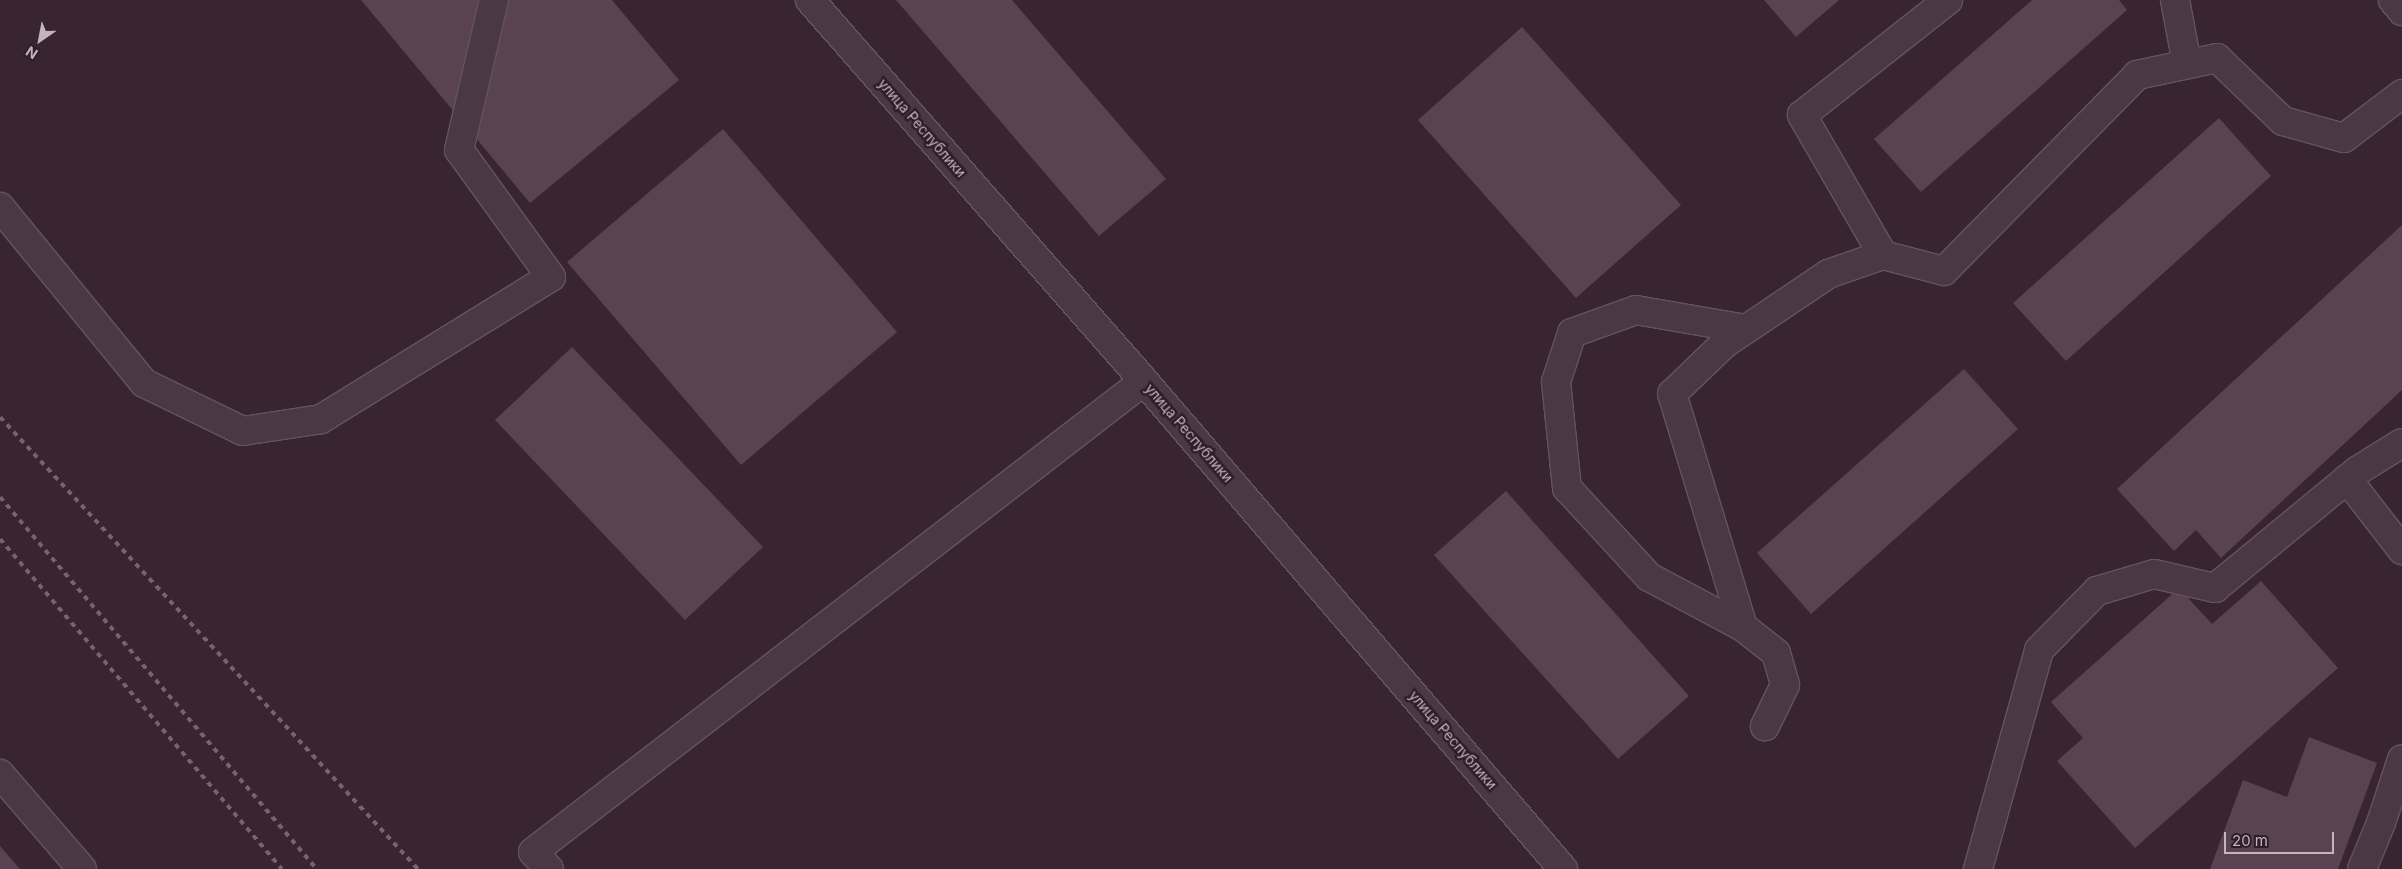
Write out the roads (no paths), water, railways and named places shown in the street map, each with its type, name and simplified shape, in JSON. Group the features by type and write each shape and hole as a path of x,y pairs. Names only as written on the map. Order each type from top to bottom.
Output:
{"street":[{"path":"0,208 144,383 243,431 321,419 551,277 459,150 494,0"},
{"name":"улица Республики","path":"810,0 1144,381 1564,869"},
{"path":"1883,255 1802,116 1948,0"},
{"path":"2175,0 2187,64"},
{"path":"2393,0 2402,11"},
{"path":"1743,627 1672,394 1724,344 1828,274 1883,255 1944,272 2137,75 2216,58 2283,121 2344,138 2402,94"},
{"path":"1746,329 1636,310 1572,333 1556,382 1567,488 1649,577 1743,627 1776,653 1786,685 1765,726"},
{"path":"549,869 533,852 1144,381"},
{"path":"1978,869 2039,650 2097,591 2154,574 2215,588 2347,479 2402,443"},
{"path":"2347,479 2402,550"},
{"path":"2362,869 2402,759"},
{"path":"0,774 82,869"}],"railway":[{"path":"0,417 418,869"},
{"path":"0,497 317,869"},
{"path":"0,539 282,869"}]}
